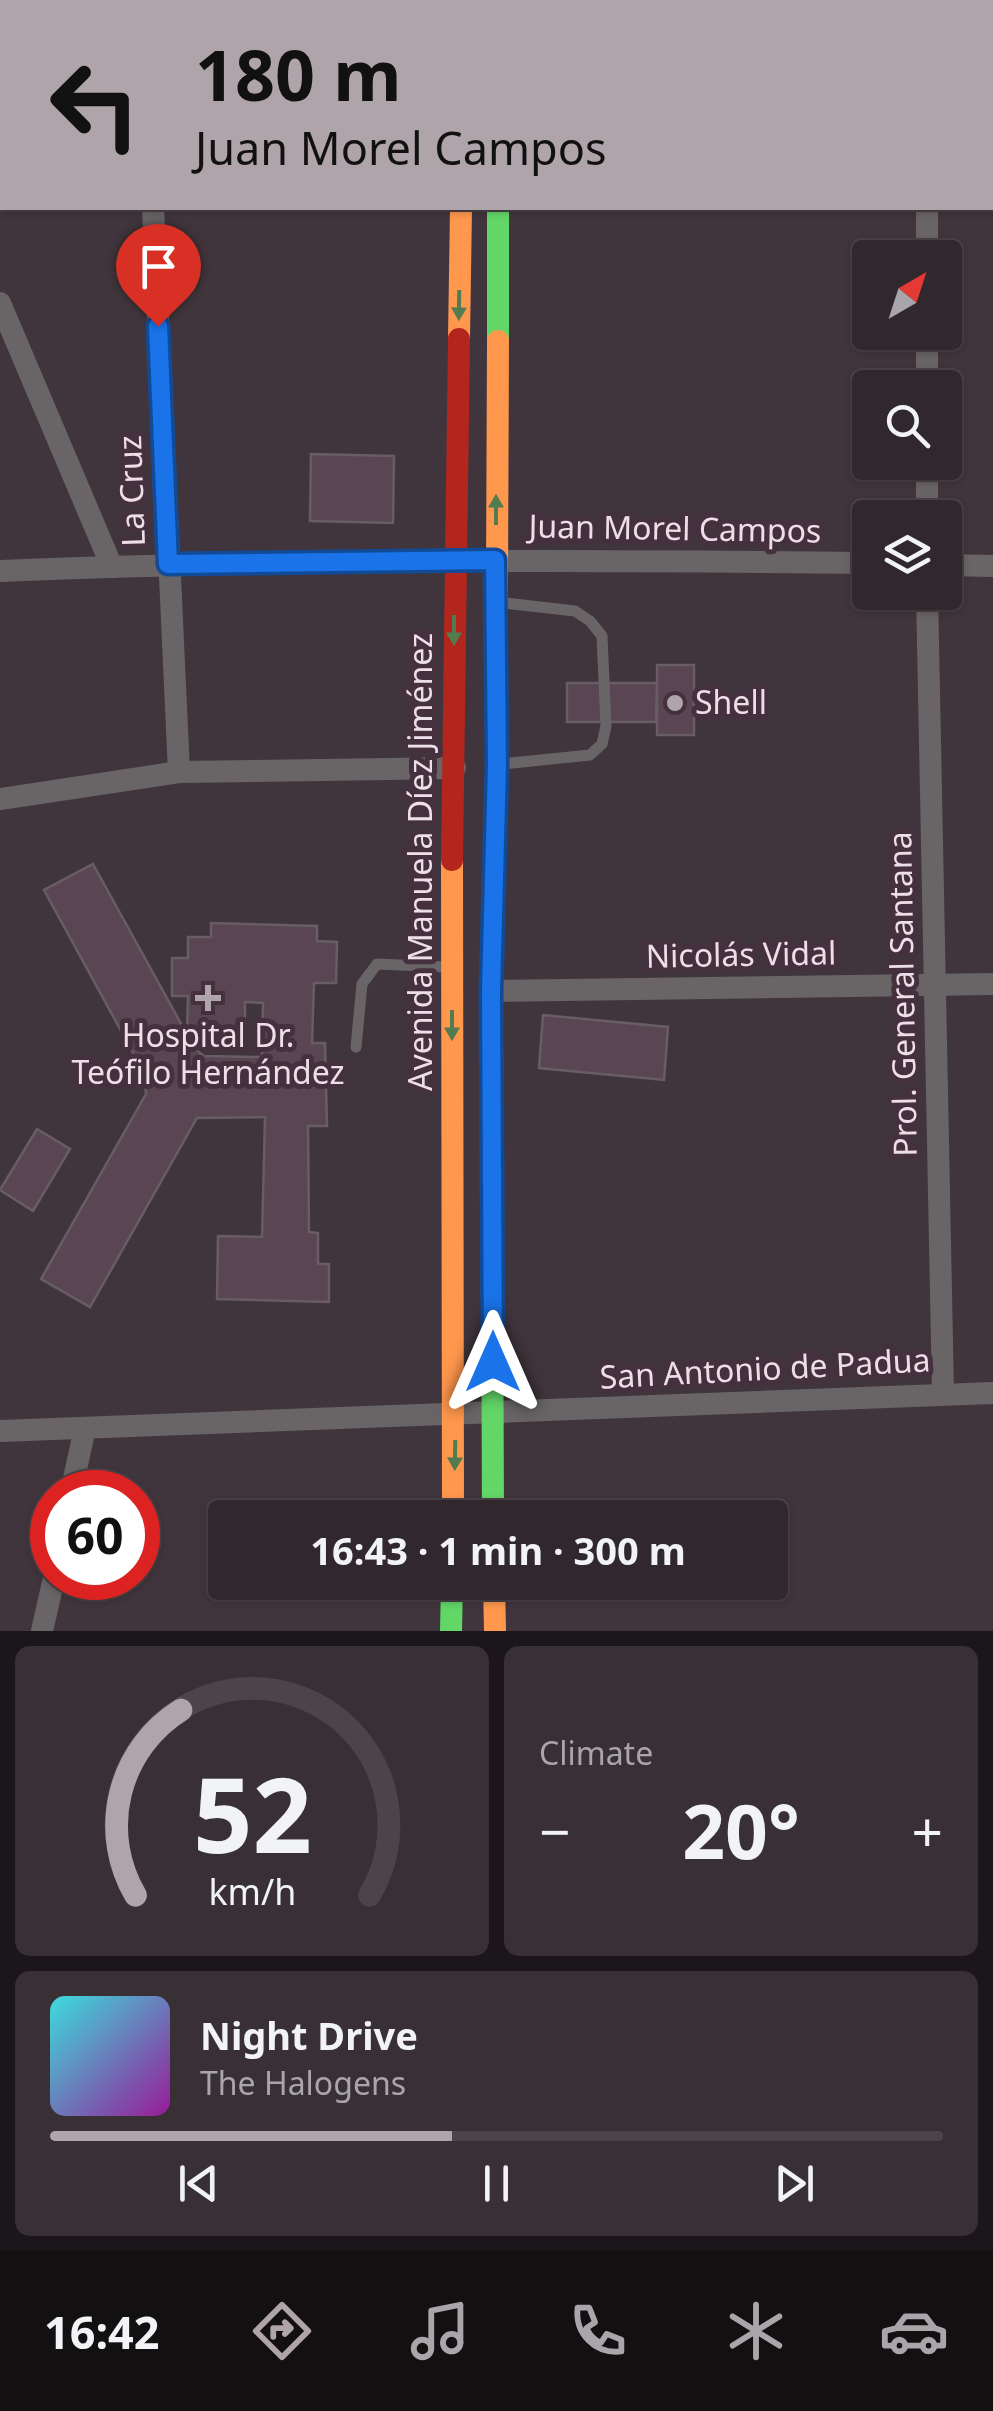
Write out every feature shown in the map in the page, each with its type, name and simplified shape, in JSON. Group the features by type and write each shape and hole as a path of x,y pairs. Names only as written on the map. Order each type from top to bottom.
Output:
{"main road":[{"name":"Avenida Manuela Díez Jiménez","path":"454,1500 454,561 461,210"},
{"path":"494,1500 491,991 497,765 498,210"},
{"path":"454,1194 494,1194"},
{"path":"452,1600 452,1631"},
{"path":"494,1600 494,1631"}],"street":[{"name":"La Cruz","path":"153,210 178,772"},
{"path":"927,210 927,240"},
{"path":"0,303 112,567"},
{"name":"Juan Morel Campos","path":"0,572 168,564 495,560 852,564"},
{"path":"962,565 993,566"},
{"name":"Prol. General Santana","path":"927,610 942,1394"},
{"path":"0,799 178,772 455,768"},
{"name":"Nicolás Vidal","path":"491,991 993,984"},
{"name":"San Antonio de Padua","path":"0,1430 993,1393"},
{"path":"76,1470 85,1428"},
{"path":"42,1631 49,1600"}],"lane":[{"path":"496,602 574,612 590,621 602,636 606,726 602,744 590,756 497,765"},
{"path":"356,1047 362,984 377,964 452,968"}],"building":[{"path":"311,454 394,456 393,523 310,521"},
{"name":"Shell","path":"657,665 694,665 694,735 657,735"},
{"path":"567,683 657,683 656,722 567,722"},
{"path":"93,864 195,1049 204,1056 262,1057 263,1003 245,1002 245,1033 187,1032 188,996 172,996 172,958 188,958 188,937 211,937 211,923 317,926 317,941 337,942 336,983 314,983 312,1043 325,1043 327,1126 308,1126 309,1232 318,1233 318,1264 329,1264 329,1302 217,1299 218,1236 262,1237 265,1117 197,1118 90,1307 41,1279 146,1094 144,1073 44,890"},
{"path":"543,1015 668,1027 664,1080 539,1068"},
{"path":"37,1129 70,1149 33,1211 0,1190"}],"traffic: fast":[{"path":"498,210 498,341"},
{"path":"493,1500 491,991 496,821"},
{"path":"451,1631 452,1600"}],"traffic: slow":[{"path":"459,339 461,210"},
{"path":"496,821 498,341"},
{"path":"452,860 453,1500"},
{"path":"494,1600 495,1631"}],"traffic: jam":[{"path":"452,860 459,339"}],"place":[{"name":"Shell","path":"675,703"},
{"name":"Hospital Dr. Teófilo Hernández","path":"208,998"}],"route":[{"path":"158,326 168,564 495,560 493,1362"}]}
